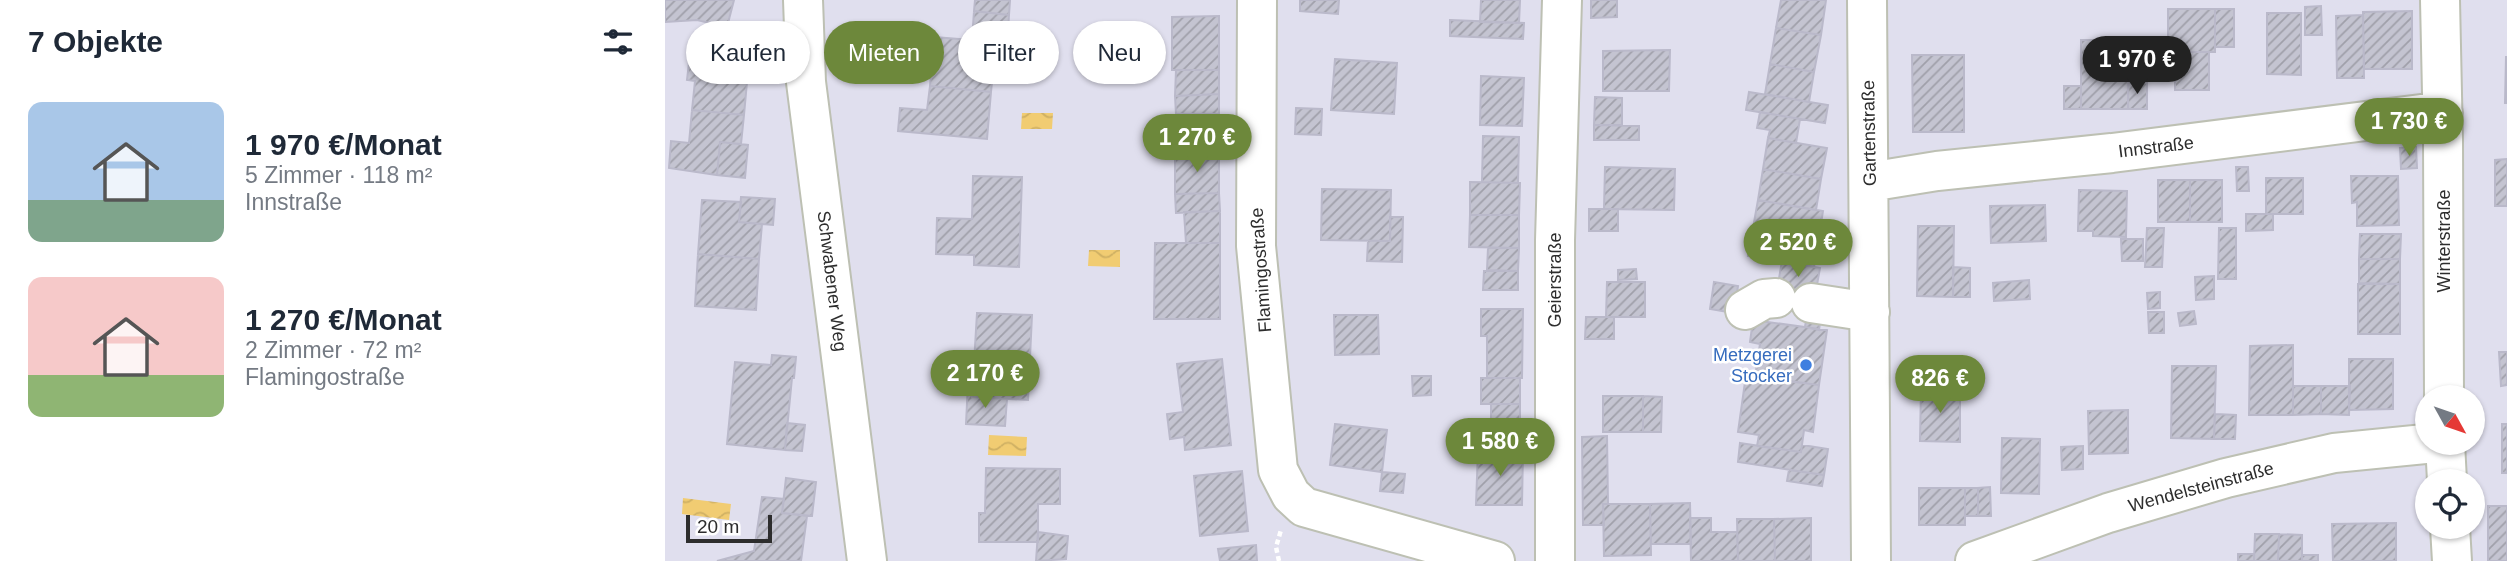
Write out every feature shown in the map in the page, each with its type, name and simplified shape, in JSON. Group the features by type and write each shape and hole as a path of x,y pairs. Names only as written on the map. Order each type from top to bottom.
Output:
{"street":[{"name":"Schwabener Weg","path":"803,0 806,82 867,561"},
{"name":"Flamingostraße","path":"1257,0 1256,247 1278,470 1291,495 1304,507 1495,561"},
{"name":"Geierstraße","path":"1555,561 1555,240 1562,0"},
{"name":"Gartenstraße","path":"1867,0 1871,561"},
{"name":"Winterstraße","path":"2440,0 2444,385"},
{"name":"Innstraße","path":"1869,182 1937,171 2443,113"},
{"path":"1777,304 1870,312"},
{"name":"Wendelsteinstraße","path":"1975,561 2108,513 2226,478 2333,453 2415,445"},
{"path":"2451,539 2452,561"}],"water":[{"path":"1022,113 1053,113 1052,129 1021,129"},
{"path":"1089,250 1120,250 1120,267 1088,266"},
{"path":"989,435 1027,437 1026,456 988,455"},
{"path":"683,498 731,504 729,520 682,514"}],"building":[{"path":"665,0 734,0 729,21 665,22"},
{"path":"975,0 1010,0 1009,15 974,11"},
{"path":"1300,0 1339,0 1338,14 1300,11"},
{"path":"1481,0 1520,0 1519,23 1480,22"},
{"path":"1591,0 1617,0 1617,17 1591,18"},
{"path":"1781,0 1826,0 1821,35 1776,28"},
{"path":"2321,6 2322,35 2305,35 2305,7"},
{"path":"2168,9 2215,9 2215,52 2168,52"},
{"path":"2215,9 2234,9 2234,47 2215,47"},
{"path":"974,11 1009,15 1009,21 973,21"},
{"path":"2412,11 2412,69 2364,69 2363,12"},
{"path":"2267,13 2301,13 2301,75 2267,74"},
{"path":"2363,15 2364,78 2337,78 2336,16"},
{"path":"1219,16 1219,70 1172,70 1172,17"},
{"path":"1450,20 1524,23 1523,39 1450,36"},
{"path":"1776,28 1821,35 1814,72 1770,64"},
{"path":"944,38 958,39 958,84 992,84 991,92 930,86 944,84"},
{"path":"2081,40 2129,40 2128,109 2081,109"},
{"path":"1670,50 1669,91 1603,91 1603,51"},
{"path":"2175,52 2209,52 2209,90 2175,90"},
{"path":"1912,55 1964,55 1964,132 1913,132"},
{"path":"2506,57 2507,103 2505,103"},
{"path":"1335,59 1397,63 1394,114 1331,110"},
{"path":"1770,64 1814,72 1809,102 1765,94"},
{"path":"1176,70 1219,70 1219,94 1175,96"},
{"path":"1481,76 1524,78 1522,126 1480,125"},
{"path":"2128,83 2147,83 2147,109 2128,109"},
{"path":"695,84 747,84 744,115 692,110"},
{"path":"930,86 991,92 987,139 898,131 900,108 927,110"},
{"path":"2064,86 2081,86 2081,109 2064,109"},
{"path":"1749,92 1828,105 1825,123 1746,110"},
{"path":"1219,94 1219,114 1176,114 1175,96"},
{"path":"1595,97 1622,98 1622,125 1594,125"},
{"path":"1296,108 1322,109 1321,135 1295,134"},
{"path":"692,110 744,115 741,144 720,142 717,175 669,168 671,141 689,143"},
{"path":"1760,112 1800,119 1796,143 1768,138 1770,130 1757,128"},
{"path":"1176,114 1219,114 1219,153 1175,154"},
{"path":"1594,125 1639,126 1639,140 1594,140"},
{"path":"1483,136 1519,137 1518,183 1482,182"},
{"path":"1768,138 1827,148 1821,179 1763,169"},
{"path":"720,142 748,145 745,178 717,175"},
{"path":"2416,147 2417,168 2401,169 2400,148"},
{"path":"1219,153 1219,193 1175,194 1175,154"},
{"path":"2507,159 2507,206 2495,206 2495,160"},
{"path":"1605,167 1675,169 1674,210 1604,209"},
{"path":"2236,167 2248,167 2249,191 2237,191"},
{"path":"1763,169 1821,179 1816,210 1758,200"},
{"path":"973,176 1022,177 1019,267 974,265 974,255 936,254 937,218 972,219"},
{"path":"2351,176 2398,176 2399,225 2357,226 2357,202 2352,203"},
{"path":"2266,178 2303,178 2303,214 2266,214"},
{"path":"2158,180 2190,180 2190,222 2158,222"},
{"path":"2190,180 2222,180 2222,222 2190,222"},
{"path":"1470,182 1520,183 1519,215 1470,215"},
{"path":"1322,189 1391,190 1390,241 1321,240"},
{"path":"2079,190 2127,191 2126,237 2093,236 2093,231 2078,231"},
{"path":"1219,193 1220,211 1176,213 1175,194"},
{"path":"741,197 775,199 773,225 739,222"},
{"path":"702,200 741,202 739,222 762,224 759,259 698,254"},
{"path":"1758,200 1823,211 1814,267 1748,256"},
{"path":"2045,205 2046,241 1991,243 1990,206"},
{"path":"1589,209 1618,209 1618,231 1589,231"},
{"path":"1220,211 1220,243 1186,243 1184,212"},
{"path":"2246,214 2273,214 2273,230 2246,231"},
{"path":"1470,215 1519,215 1519,248 1469,247"},
{"path":"1390,217 1403,217 1402,262 1367,261 1368,241 1390,241"},
{"path":"1918,226 1954,226 1953,297 1917,296"},
{"path":"2147,228 2164,228 2162,267 2145,267"},
{"path":"2219,228 2236,228 2236,279 2218,279"},
{"path":"2360,234 2401,234 2400,259 2359,259"},
{"path":"2121,239 2143,239 2143,261 2122,261"},
{"path":"1155,243 1220,243 1220,319 1154,319"},
{"path":"1488,248 1519,248 1518,271 1487,270"},
{"path":"698,254 759,259 756,310 695,306"},
{"path":"2359,259 2400,259 2400,284 2359,283"},
{"path":"1782,261 1820,268 1815,296 1777,290"},
{"path":"1953,267 1970,268 1970,297 1953,297"},
{"path":"1636,269 1637,279 1618,280 1618,270"},
{"path":"1484,271 1518,271 1518,290 1483,290"},
{"path":"2214,276 2214,299 2196,300 2195,277"},
{"path":"2029,280 2030,299 1994,301 1993,283"},
{"path":"1607,282 1645,282 1645,317 1606,317"},
{"path":"1714,282 1738,286 1734,313 1710,309"},
{"path":"2358,284 2400,284 2400,334 2358,334"},
{"path":"2160,292 2160,308 2148,309 2147,293"},
{"path":"1481,309 1523,309 1522,378 1487,378 1487,336 1481,336"},
{"path":"2194,311 2196,324 2180,326 2178,313"},
{"path":"2148,312 2164,312 2164,333 2149,333"},
{"path":"977,313 1032,315 1028,400 972,397"},
{"path":"1807,314 1821,316 1819,330 1805,327"},
{"path":"1334,315 1378,315 1379,354 1335,355"},
{"path":"1586,317 1614,317 1614,339 1585,339"},
{"path":"1753,320 1827,330 1819,385 1755,377 1760,344 1750,342"},
{"path":"2293,345 2293,415 2249,415 2250,346"},
{"path":"2499,352 2507,352 2507,385 2501,386"},
{"path":"772,355 796,357 785,450 727,444 735,362 771,365"},
{"path":"1222,359 1231,445 1185,450 1184,437 1170,439 1167,414 1183,412 1177,364"},
{"path":"2349,359 2393,359 2393,409 2349,410"},
{"path":"2172,366 2216,366 2214,439 2171,438"},
{"path":"1746,375 1819,385 1813,432 1804,430 1801,452 1757,446 1759,435 1738,432"},
{"path":"1412,376 1431,376 1431,395 1413,396"},
{"path":"1481,378 1520,378 1520,404 1481,404"},
{"path":"968,383 973,384 972,397 1007,399 1005,426 966,424"},
{"path":"2293,386 2321,386 2321,414 2293,415"},
{"path":"2321,386 2350,386 2349,415 2321,414"},
{"path":"1921,387 1960,388 1960,442 1920,441"},
{"path":"1603,396 1643,396 1643,432 1603,432"},
{"path":"1643,396 1662,397 1661,432 1643,432"},
{"path":"1491,404 1520,404 1520,436 1491,436"},
{"path":"2128,410 2128,453 2089,454 2088,411"},
{"path":"2215,414 2236,415 2235,439 2214,439"},
{"path":"787,423 805,425 802,451 785,450"},
{"path":"1335,424 1387,430 1382,472 1330,465"},
{"path":"2502,424 2507,424 2507,473 2502,473"},
{"path":"1607,436 1608,504 1603,504 1604,525 1583,525 1582,437"},
{"path":"2002,438 2040,439 2039,494 2001,493"},
{"path":"1740,443 1801,452 1802,445 1828,449 1824,475 1738,462"},
{"path":"2083,446 2083,469 2062,470 2061,447"},
{"path":"1478,450 1523,451 1522,505 1476,505"},
{"path":"986,468 1060,469 1060,504 1038,504 1038,542 979,542 979,513 985,513"},
{"path":"1789,470 1824,475 1822,486 1787,481"},
{"path":"1242,471 1248,531 1200,536 1194,476"},
{"path":"1382,472 1405,474 1403,493 1380,491"},
{"path":"786,478 816,482 812,516 782,513"},
{"path":"1990,487 1991,516 1978,516 1978,488"},
{"path":"1919,488 1965,488 1965,525 1919,525"},
{"path":"1965,488 1978,488 1978,516 1965,516"},
{"path":"762,497 784,499 782,513 807,516 801,561 717,561 754,551"},
{"path":"1690,503 1691,544 1651,544 1650,504"},
{"path":"1603,504 1650,504 1651,555 1604,556"},
{"path":"2488,506 2507,506 2507,561 2488,561"},
{"path":"1690,518 1711,518 1711,532 1737,532 1738,561 1691,561"},
{"path":"1811,518 1811,561 1775,561 1774,519"},
{"path":"1737,519 1774,519 1775,561 1738,561"},
{"path":"2396,523 2396,561 2333,561 2332,524"},
{"path":"1038,532 1068,536 1066,559 1036,561"},
{"path":"2255,534 2279,534 2278,561 2254,561"},
{"path":"2279,534 2302,535 2302,561 2278,561"},
{"path":"1256,545 1257,561 1220,561 1218,549"},
{"path":"2238,554 2254,554 2254,561 2238,561"},
{"path":"2302,555 2318,555 2318,561 2302,561"}],"place":[{"name":"Metzgerei Stocker","path":"1806,365"}]}
